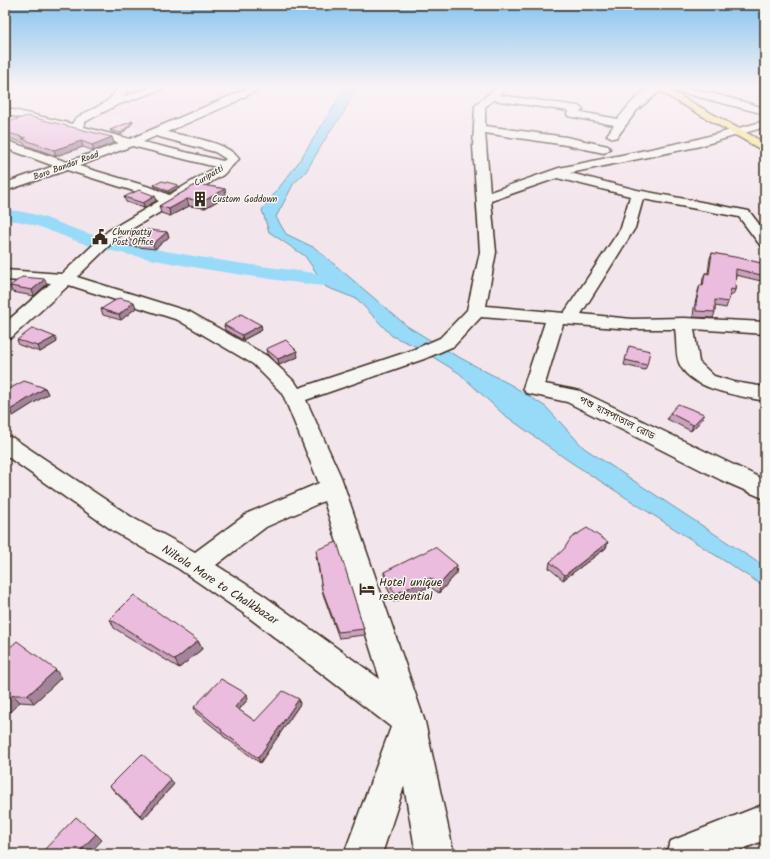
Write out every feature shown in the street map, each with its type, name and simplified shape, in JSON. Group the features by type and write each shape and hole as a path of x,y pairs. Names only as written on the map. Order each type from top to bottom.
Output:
{"main road":[{"path":"729,127 765,148"}],"street":[{"path":"89,127 130,142 226,166"},
{"name":"Baro Bandar Road","path":"5,187 68,166 169,127"},
{"path":"595,163 618,127"},
{"path":"483,199 595,163 696,143 752,127"},
{"path":"294,397 417,355 447,342 476,311 488,252 479,130 566,141 604,149"},
{"name":"Curipatti","path":"5,333 66,279 113,234 226,166 233,159 228,153 219,149 156,133"},
{"path":"5,144 68,166 148,191 169,200"},
{"path":"557,174 637,194 744,214 765,242"},
{"path":"563,318 628,228 637,194"},
{"path":"5,275 66,279 184,316 260,360 288,387 294,397 332,487 409,722 435,854"},
{"path":"476,311 632,324 684,323 765,328"},
{"name":"পশু হাসপাতাল রোড","path":"563,318 533,388 573,396 729,474 765,490"},
{"path":"684,323 689,364 707,380 731,388 765,394"},
{"name":"Niltola More to Chalkbazar","path":"5,444 124,525 196,566 259,608 394,709 409,722"},
{"path":"196,566 257,520 290,504 332,487"},
{"path":"363,854 409,722"},
{"path":"684,854 763,825"}],"shaded area":[{"path":"130,127 162,127 149,133"}],"water":[{"path":"321,127 333,127 305,173 294,183 276,217 286,234 315,248 407,326 453,354 513,386 546,407 584,448 765,567 765,587 569,461 503,414 459,373 415,346 392,336 357,299 326,287 305,256 269,232 262,210 298,163"}],"building":[{"path":"5,127 72,127 112,137 92,145 81,141 54,150 22,139 26,138 5,132"},
{"path":"117,127 127,127 121,133 110,130"},
{"path":"162,181 178,185 168,191 154,185"},
{"path":"197,184 225,189 204,201 187,199 169,209 159,206"},
{"path":"139,190 155,196 143,203 124,197"},
{"path":"140,229 167,232 153,244 128,240"},
{"path":"712,253 765,264 765,276 736,269 735,290 731,289 728,302 715,300 715,312 696,311 696,303 700,285 703,286 705,273 709,274"},
{"path":"22,277 45,279 32,290 10,286"},
{"path":"119,298 134,302 119,315 101,309"},
{"path":"241,314 261,325 242,335 224,325"},
{"path":"33,328 55,337 38,346 17,340"},
{"path":"286,340 297,351 278,359 266,349"},
{"path":"629,346 650,351 647,365 625,360"},
{"path":"24,381 45,388 10,410 5,407 5,399 9,397 5,394 5,391"},
{"path":"678,404 704,414 693,425 670,413"},
{"path":"587,528 608,542 565,575 550,562 564,549 571,538"},
{"path":"337,542 364,629 338,632 322,589 316,550"},
{"path":"435,547 457,565 440,584 430,578 395,594 384,572"},
{"path":"134,595 198,641 175,660 110,619"},
{"path":"17,641 56,670 28,695 13,695 5,702 5,652"},
{"path":"221,679 247,694 235,707 255,721 283,691 299,699 258,758 221,731 222,730 194,707"},
{"path":"142,754 171,780 140,815 110,786"},
{"path":"76,817 96,834 77,854 40,854"}],"waterway":[{"path":"5,215 17,215 39,220 94,241 212,266 322,280"}],"place":[{"name":"Custom Goddown","path":"200,199"},
{"name":"Churipatty Post Office","path":"100,237"},
{"name":"Hotel unique resedential","path":"367,589"}]}
